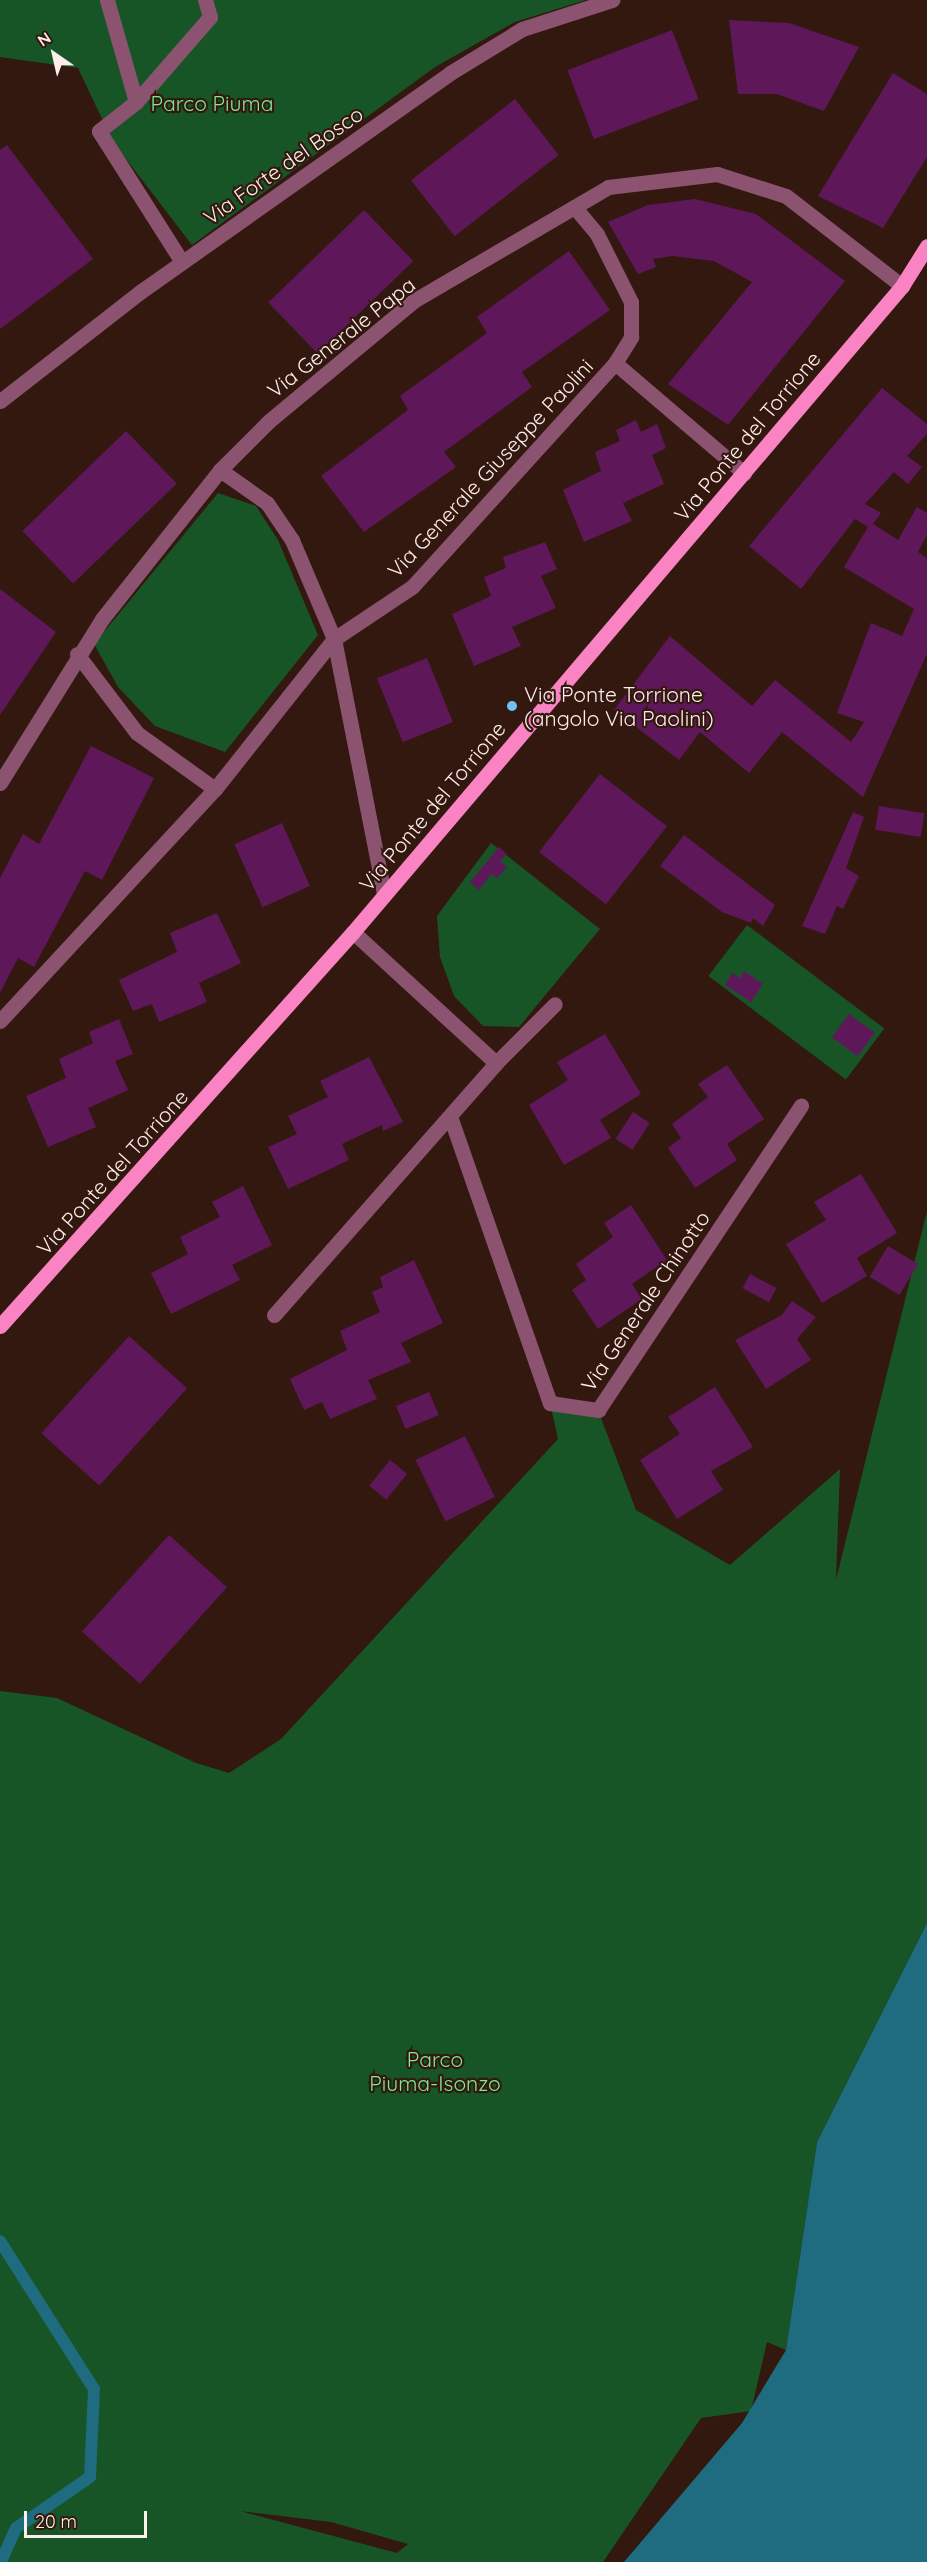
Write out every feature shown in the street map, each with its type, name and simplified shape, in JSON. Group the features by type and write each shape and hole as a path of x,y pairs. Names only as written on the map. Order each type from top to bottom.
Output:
{"main road":[{"name":"Via Ponte del Torrione","path":"0,1326 353,932 902,286 927,246"}],"street":[{"path":"107,0 136,102"},
{"path":"182,262 99,132 136,102 210,17 205,0"},
{"name":"Via Forte del Bosco","path":"0,401 182,262 522,29 612,0"},
{"name":"Via Generale Papa","path":"0,783 77,654 220,470 269,421 416,300 608,187 717,174 786,196 902,286"},
{"name":"Via Generale Giuseppe Paolini","path":"0,1021 215,789 334,639 412,587 615,363 631,337 631,302 597,234 574,207"},
{"name":"Via Generale Giuseppe Paolini","path":"615,363 744,472"},
{"path":"220,470 267,503 286,531 334,639 384,895"},
{"path":"77,654 137,732 215,789"},
{"path":"353,932 496,1063"},
{"path":"274,1315 451,1119 496,1063 555,1004"},
{"name":"Via Generale Chinotto","path":"451,1119 550,1403 598,1410 801,1106"}],"green space":[{"name":"Parco Piuma","path":"0,0 586,0 515,22 435,67 192,245 113,142 78,68 0,57"},
{"path":"218,493 256,506 278,540 318,635 225,752 155,726 118,687 94,644"},
{"path":"491,843 600,929 519,1027 483,1026 454,996 440,957 437,916"},
{"path":"747,925 884,1029 846,1080 708,976"},
{"name":"Parco Piuma-Isonzo","path":"927,1211 927,1923 817,2142 786,2350 767,2342 751,2411 701,2418 603,2562 0,2562 0,1691 57,1698 196,1763 229,1773 281,1739 558,1439 550,1403 598,1410 636,1510 730,1565 840,1469 836,1580","holes":["240,2511 331,2522 408,2544 397,2553"]}],"water":[{"path":"927,1923 927,2562 624,2562 742,2423 786,2350 817,2142"}],"building":[{"path":"729,20 789,23 859,47 824,111 777,94 738,94"},
{"path":"672,30 699,99 594,139 567,70"},
{"path":"893,73 927,94 927,157 883,228 818,196"},
{"path":"515,99 559,155 455,236 411,180"},
{"path":"7,145 93,259 0,329 0,150"},
{"path":"695,199 756,214 845,281 728,425 668,384 752,282 714,261 672,256 653,259 656,267 638,274 608,222 648,205"},
{"path":"364,210 413,261 318,353 268,302"},
{"path":"569,251 610,310 522,372 532,387 444,452 456,467 364,532 321,476 408,410 400,396 487,333 477,317"},
{"path":"882,388 927,424 927,434 907,456 922,467 908,484 894,472 865,504 881,513 873,524 898,540 917,507 927,513 927,535 918,552 927,558 927,654 863,797 782,732 749,773 700,732 679,760 614,710 670,636 752,706 775,680 851,742 864,722 837,713 871,623 902,636 914,609 844,567 868,527 855,519 801,589 749,546"},
{"path":"636,420 641,432 657,424 666,448 652,455 664,484 623,503 632,521 584,542 563,490 601,471 595,452 620,441 616,430"},
{"path":"126,431 177,484 73,584 22,531"},
{"path":"545,542 557,569 541,576 556,608 512,627 521,646 474,666 452,614 491,596 484,577 506,568 503,557"},
{"path":"0,589 56,632 0,715"},
{"path":"427,658 453,722 403,742 377,678"},
{"path":"91,746 154,778 102,880 85,871 34,967 18,958 0,993 0,878 23,834 39,844"},
{"path":"600,774 667,826 606,904 539,852"},
{"path":"879,806 924,813 921,837 875,830"},
{"path":"853,812 864,817 846,868 859,876 843,909 837,906 825,934 802,926"},
{"path":"282,823 310,886 263,907 234,844"},
{"path":"684,835 775,905 763,926 753,918 751,923 722,912 660,866"},
{"path":"499,847 507,854 500,861 507,867 497,878 491,874 479,890 470,882"},
{"path":"217,913 241,963 199,983 207,1002 159,1022 152,1004 133,1011 119,980 177,952 170,933"},
{"path":"744,971 763,984 751,1002 725,985 732,973 740,978"},
{"path":"849,1014 875,1033 858,1056 832,1037"},
{"path":"119,1019 133,1054 115,1061 128,1090 88,1108 96,1127 48,1147 26,1096 66,1078 59,1059 93,1043 89,1032"},
{"path":"605,1034 641,1094 600,1120 611,1138 564,1165 529,1105 568,1080 557,1062"},
{"path":"369,1057 403,1122 383,1131 382,1125 342,1144 349,1160 288,1189 268,1147 297,1134 288,1116 328,1097 320,1081"},
{"path":"727,1065 764,1119 727,1144 737,1160 695,1188 668,1148 681,1138 672,1124 708,1097 698,1084"},
{"path":"633,1112 650,1123 632,1150 616,1139"},
{"path":"861,1174 897,1233 857,1258 867,1276 822,1303 786,1244 826,1220 814,1202"},
{"path":"243,1186 272,1245 232,1265 240,1280 171,1314 151,1273 188,1254 180,1237 220,1217 212,1202"},
{"path":"631,1205 667,1260 632,1284 642,1299 598,1329 572,1290 586,1280 576,1264 613,1237 604,1223"},
{"path":"888,1246 918,1264 899,1295 869,1277"},
{"path":"414,1260 443,1323 401,1343 411,1362 368,1380 377,1399 330,1419 322,1402 304,1410 290,1379 347,1350 340,1331 380,1312 372,1292 383,1287 380,1277"},
{"path":"750,1274 776,1288 769,1302 742,1288"},
{"path":"792,1301 816,1317 797,1339 811,1360 766,1389 735,1340 782,1315"},
{"path":"129,1336 187,1388 99,1486 41,1433"},
{"path":"715,1387 753,1447 711,1471 723,1490 677,1519 640,1460 680,1434 668,1417"},
{"path":"429,1392 439,1415 406,1429 396,1406"},
{"path":"465,1436 495,1497 445,1521 416,1460"},
{"path":"390,1460 407,1474 386,1499 369,1486"},
{"path":"169,1535 227,1587 140,1684 82,1632"}],"waterway":[{"path":"0,2241 94,2389 90,2477 16,2528 1,2562"}],"place":[{"name":"Via Ponte Torrione (angolo Via Paolini)","path":"512,706"}]}
